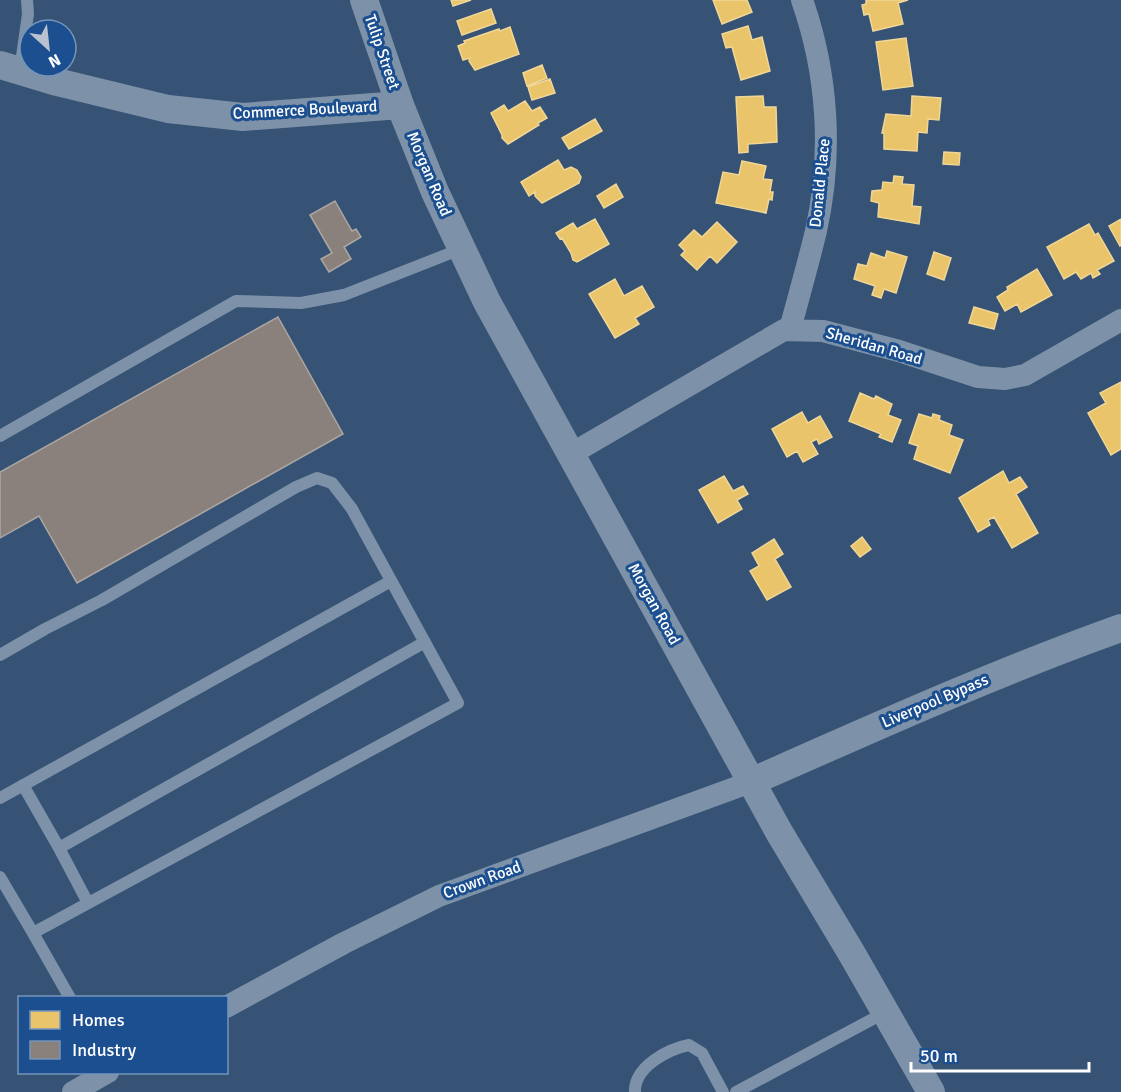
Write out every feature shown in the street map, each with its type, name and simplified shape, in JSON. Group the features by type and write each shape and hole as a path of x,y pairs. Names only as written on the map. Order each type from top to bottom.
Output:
{"street":[{"name":"Tulip Street","path":"364,0 400,105"},
{"name":"Donald Place","path":"790,329 816,229 826,158 825,98 816,45 802,0"},
{"name":"Commerce Boulevard","path":"10,68 168,110 243,117 400,105"},
{"name":"Morgan Road","path":"400,105 435,192 487,302 779,832 931,1092"},
{"name":"Sheridan Road","path":"571,454 784,330 823,331 899,351 978,377 1005,379 1025,375 1121,320"},
{"name":"Liverpool Bypass","path":"751,782 1049,653 1121,628"},
{"name":"Crown Road","path":"228,1006 344,943 439,896 751,782"},
{"path":"73,1092 104,1074"}],"lane":[{"path":"10,68 28,14 27,0"},
{"path":"0,436 236,301 301,303 344,295 461,249"},
{"path":"0,655 102,600 296,487 317,478 332,483 352,509 458,703 33,933"},
{"path":"0,798 391,581"},
{"path":"59,848 424,642"},
{"path":"23,785 88,903"},
{"path":"0,877 69,996"},
{"path":"736,1092 884,1013"},
{"path":"636,1092 635,1083 658,1057 675,1047 689,1045 702,1053 723,1092"}],"building: Homes":[{"path":"451,0 471,0 453,6"},
{"path":"713,0 747,0 752,12 722,24"},
{"path":"866,0 908,0 898,3 903,24 873,31 869,14 864,15 862,5 866,4"},
{"path":"491,9 496,23 462,35 457,21"},
{"path":"748,26 752,40 762,37 770,71 741,80 732,47 726,48 722,34"},
{"path":"510,27 519,54 475,70 469,61 470,58 463,60 458,46 465,43 464,41"},
{"path":"906,38 913,86 883,90 876,42"},
{"path":"542,65 547,78 527,86 523,73"},
{"path":"550,79 555,93 532,100 528,87"},
{"path":"763,96 764,107 776,107 777,142 748,144 748,152 739,153 736,97"},
{"path":"912,96 941,98 939,120 928,119 927,133 918,132 917,151 884,149 884,133 882,133 886,114 911,116"},
{"path":"525,101 532,111 540,107 547,118 508,144 502,138 491,113 504,105 508,111"},
{"path":"595,119 602,131 569,149 562,138"},
{"path":"944,152 960,153 959,165 943,164"},
{"path":"558,160 564,170 571,167 577,170 581,177 579,183 542,203 535,196 535,192 529,196 521,182"},
{"path":"742,161 766,166 763,179 772,180 770,192 773,192 766,213 716,203 723,172 739,175"},
{"path":"894,176 903,177 902,184 914,185 912,206 921,207 919,224 878,217 879,203 871,201 872,191 882,190 883,182 893,183"},
{"path":"616,184 623,197 604,208 597,196"},
{"path":"595,219 609,244 577,262 573,260 562,238 560,239 556,233 573,223 577,229"},
{"path":"1121,219 1121,245 1120,246 1109,226"},
{"path":"717,222 737,242 717,263 710,256 697,270 681,255 685,251 679,245 694,230 702,237"},
{"path":"1089,224 1095,235 1098,233 1114,261 1097,270 1100,274 1093,278 1091,273 1081,279 1076,272 1064,279 1047,247"},
{"path":"887,251 907,257 896,293 884,289 881,298 872,295 875,286 854,279 858,264 867,266 871,253 885,258"},
{"path":"934,252 951,258 944,280 927,274"},
{"path":"1037,269 1052,295 1021,312 1017,304 1005,311 997,297 1008,290 1007,287"},
{"path":"615,279 624,296 642,286 654,307 635,318 639,324 615,338 589,294"},
{"path":"974,307 998,314 994,329 969,323"},
{"path":"1121,382 1121,449 1111,455 1088,413 1106,403 1100,393"},
{"path":"860,393 874,399 876,396 892,404 888,415 901,420 892,442 879,437 881,434 849,421"},
{"path":"802,412 808,423 820,416 832,437 819,444 817,439 811,442 818,454 803,462 797,451 787,457 772,429"},
{"path":"919,414 932,418 933,414 940,416 939,420 952,425 949,435 963,440 950,473 914,459 918,446 909,443"},
{"path":"1003,471 1009,483 1020,477 1027,487 1016,494 1038,533 1012,548 994,517 988,520 990,525 978,532 959,498"},
{"path":"724,476 733,491 743,486 748,494 737,500 742,509 718,523 699,490"},
{"path":"862,537 871,549 860,557 851,546"},
{"path":"774,539 783,554 775,559 791,587 767,600 750,571 759,566 752,553"}],"building: Industry":[{"path":"335,201 352,231 356,229 361,237 344,247 351,259 329,272 321,259 332,253 310,215"},
{"path":"278,317 343,434 77,583 39,516 0,538 0,472"}]}
